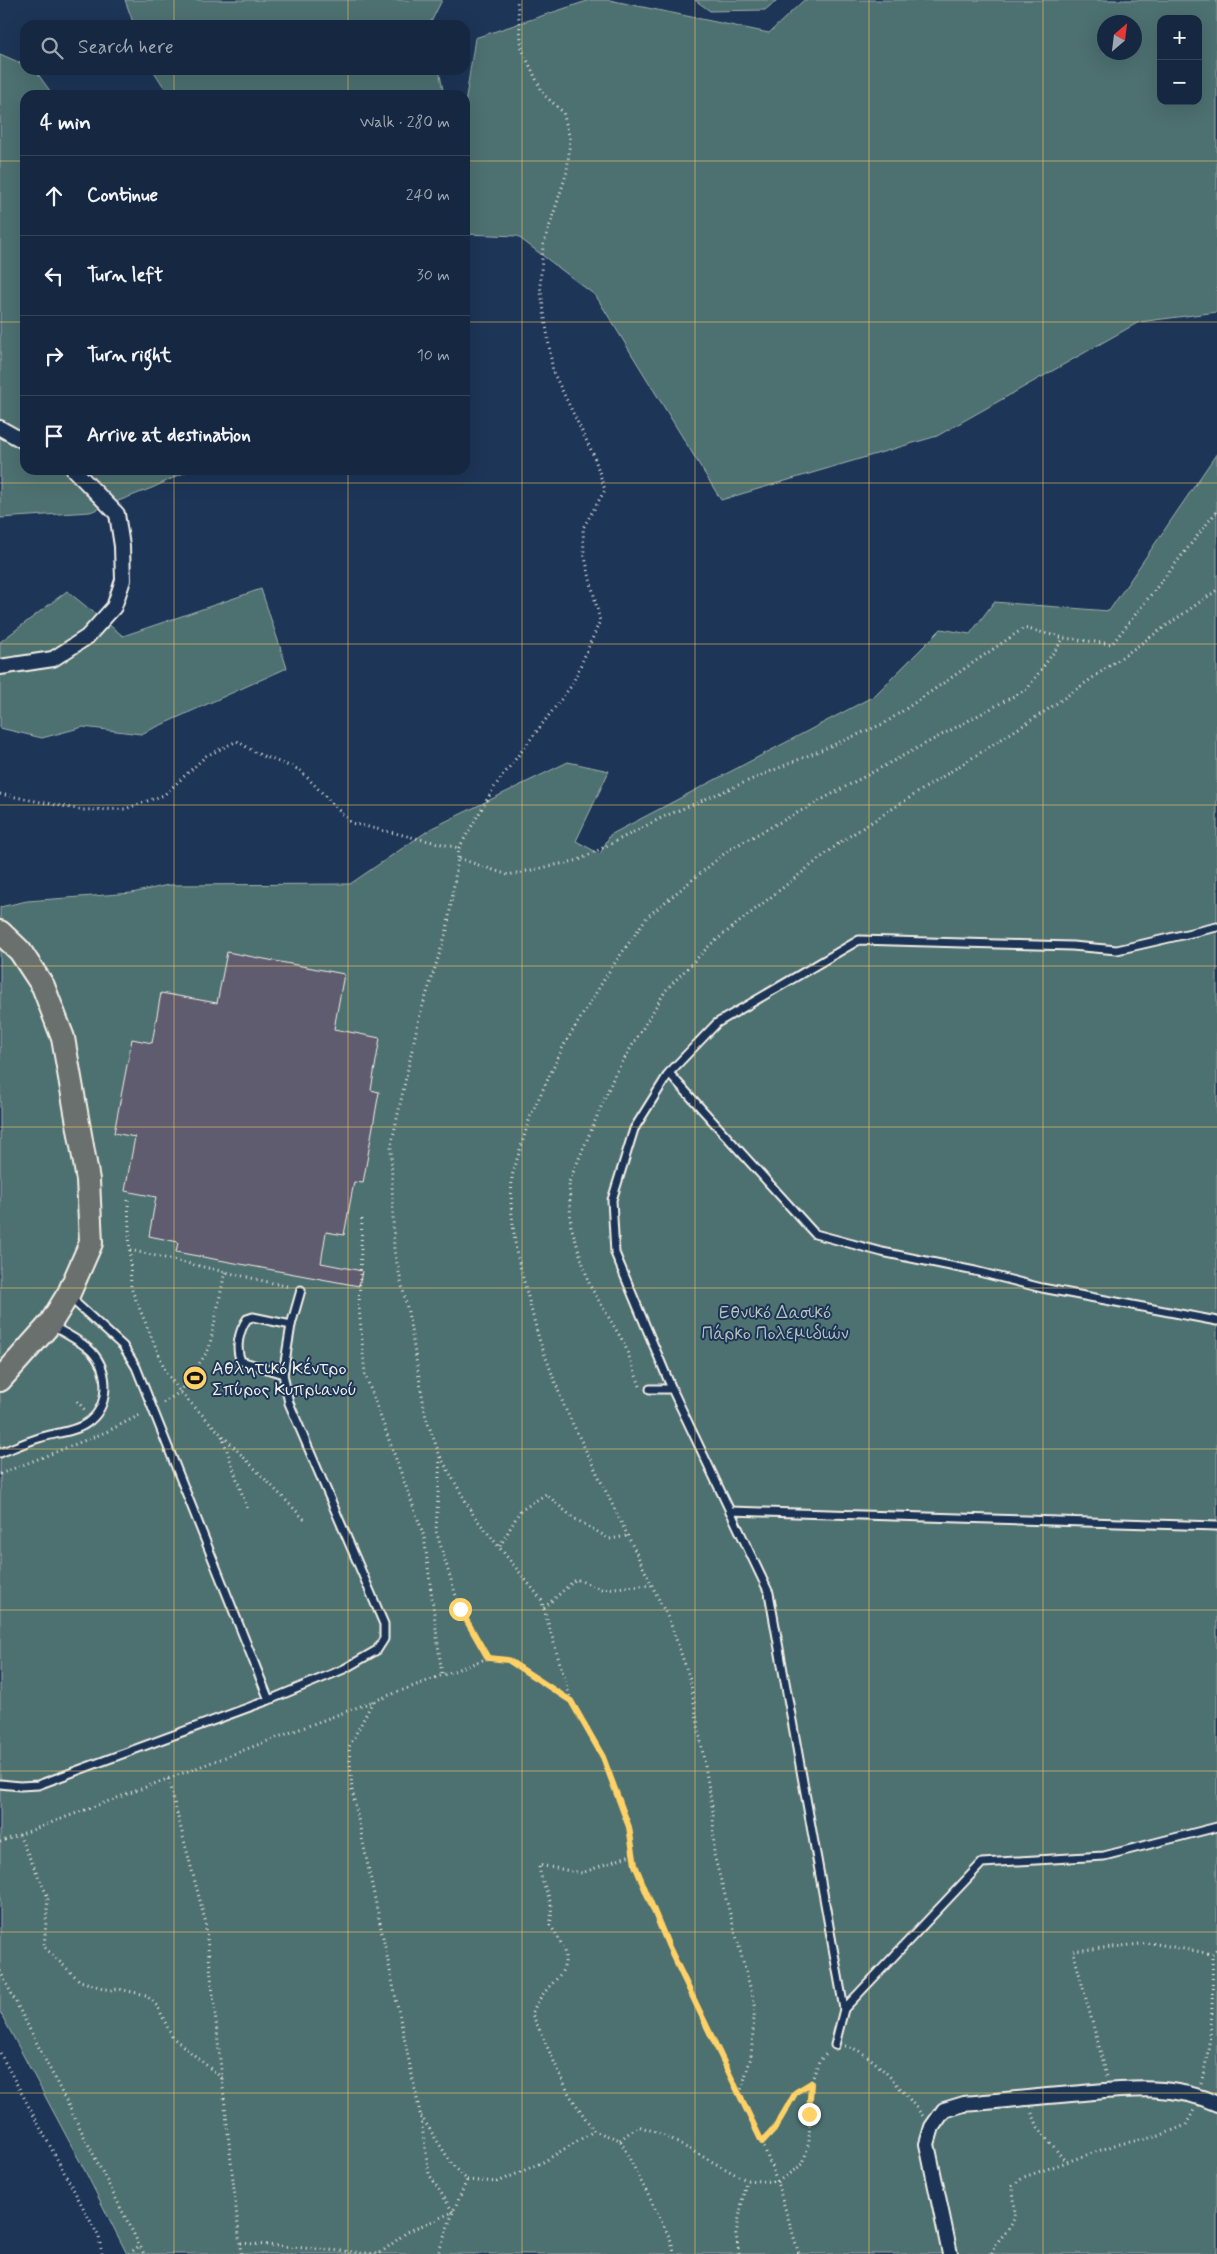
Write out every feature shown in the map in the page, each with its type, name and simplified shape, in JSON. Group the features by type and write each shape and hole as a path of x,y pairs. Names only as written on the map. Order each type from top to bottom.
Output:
{"main road":[{"path":"0,932 20,951 43,986 63,1038 88,1180 91,1243 69,1293 50,1324 0,1380"}],"street":[{"path":"0,428 20,439"},
{"path":"0,667 53,659 87,637 114,607 123,580 122,546 117,514 79,475"},
{"path":"950,2254 927,2144 932,2127 944,2110 964,2104 1111,2091 1160,2089 1197,2094 1217,2104"}],"lane":[{"path":"835,2045 844,2009 769,1593 672,1389 615,1253 612,1200 634,1129 669,1073 717,1023 860,940 1072,946 1117,950 1217,927"},
{"path":"669,1073 815,1234 882,1252 976,1271 1042,1288 1217,1321"},
{"path":"0,1784 38,1785 269,1700 344,1669 377,1650 384,1639 384,1624 289,1403 283,1374 301,1290"},
{"path":"69,1293 77,1304 123,1346 136,1367 269,1700"},
{"path":"283,1374 241,1361 237,1352 242,1326 247,1319 253,1317 292,1325"},
{"path":"0,1453 39,1438 86,1425 101,1408 105,1395 104,1375 99,1361 91,1350 50,1324"},
{"path":"650,1390 672,1389"},
{"path":"730,1511 1217,1526"},
{"path":"844,2009 982,1863 1104,1856 1217,1827"}],"path":[{"path":"517,0 522,49 543,94 563,112 570,139 567,172 543,246 540,285 553,372 594,456 605,490 583,528 584,552 600,621 572,685 495,786 459,848 447,930 419,1018 391,1146 394,1250 408,1312 426,1418 440,1456 474,1516 542,1598 571,1701 603,1757 629,1827 635,1865 669,1947 762,2142 778,2182 799,2254"},
{"path":"458,858 508,875 579,860 663,817 885,723 1024,628 1064,638 1112,644 1217,511"},
{"path":"650,1390 641,1389 624,1343 590,1286 571,1226 569,1182 615,1074 666,990 710,944 842,841 1047,710 1217,590"},
{"path":"740,2094 752,2057 755,2005 714,1855 713,1812 690,1679 670,1622 626,1536 564,1406 539,1339 516,1251 511,1206 512,1176 530,1118 564,1044 610,970 647,917 730,849 1027,688 1064,638"},
{"path":"0,794 82,810 125,809 164,795 206,756 237,741 258,754 300,770 351,823 459,848"},
{"path":"128,1200 131,1288 166,1372 180,1392 306,1521"},
{"path":"362,1219 359,1307 365,1374 424,1536 442,1675"},
{"path":"130,1250 301,1290"},
{"path":"221,1434 248,1512"},
{"path":"440,1456 436,1531 460,1609 488,1658"},
{"path":"500,1546 520,1510 546,1494 572,1517 610,1539 626,1536"},
{"path":"544,1608 576,1579 601,1589 651,1585"},
{"path":"0,1842 488,1658 508,1660 571,1701"},
{"path":"374,1701 349,1746 352,1790 420,2113 429,2174 453,2212"},
{"path":"168,1779 205,1920 241,2254"},
{"path":"19,1835 48,1897 44,1947 80,1981 109,1990 119,1988 146,1995 158,2007 172,2036 222,2078"},
{"path":"633,1854 582,1873 539,1865 540,1874 548,1892 553,1912 550,1925 563,1942 565,1954 564,1970 537,2000 532,2014 569,2094 594,2131 620,2140 670,2238 675,2254"},
{"path":"1111,2091 1074,1951 1151,1944 1212,1954"},
{"path":"992,2254 995,2244 1008,2229 1014,2218 1013,2185 1024,2177 1115,2145 1159,2136 1186,2126 1194,2110 1208,2058 1212,2019 1212,1954 1217,1949"},
{"path":"0,1971 144,2254"},
{"path":"620,2140 638,2126 659,2133 746,2180 778,2182 803,2164 809,2142 811,2083 819,2061 835,2045 853,2047 869,2058 905,2094 932,2127"},
{"path":"0,2052 99,2237 102,2254"},
{"path":"762,2142 775,2128 796,2092 811,2083"},
{"path":"1026,2098 1038,2127 1065,2161"},
{"path":"420,2113 452,2164 467,2180 498,2182 543,2162 594,2131"},
{"path":"438,2254 467,2180"},
{"path":"739,2254 736,2234 746,2180"},
{"path":"241,2243 379,2254 407,2232 453,2212"},
{"path":"129,2254 140,2246"}],"green space":[{"path":"125,0 442,0 432,20 132,20"},
{"path":"590,0 609,0 769,33 804,0 1217,0 1217,312 1139,322 937,436 721,500 596,296 517,236 470,234 470,90 467,90 475,38"},
{"path":"695,0 777,0 765,10 710,11"},
{"path":"0,54 20,63 20,75 39,75 49,90 20,90 20,475 179,475 152,488 90,512 0,518"},
{"path":"156,75 440,75 443,90 166,90"},
{"name":"Εθνικό Δασικό Πάρκο Πολεμιδιών","path":"1217,453 1217,2254 127,2254 0,2012 0,907 27,901 132,893 168,885 350,884 432,828 568,762 609,771 576,841 600,854 610,835 874,696 941,629 970,634 994,602 1109,611"},
{"path":"261,589 287,668 141,734 83,727 42,738 0,728 0,642 67,591 123,636"}],"building":[{"path":"227,952 344,974 334,1029 380,1038 371,1090 379,1092 363,1183 354,1182 344,1235 326,1232 321,1263 362,1271 359,1286 176,1252 178,1242 149,1236 156,1197 125,1191 135,1137 114,1133 132,1039 152,1043 161,993 217,1003"}],"place":[{"name":"Αθλητικό Κέντρο Σπύρος Κυπριανού","path":"195,1378"}],"route":[{"path":"460,1609 488,1658 508,1660 571,1701 603,1757 629,1827 635,1865 669,1947 762,2142 775,2128 796,2092 811,2083 809,2114"}]}
